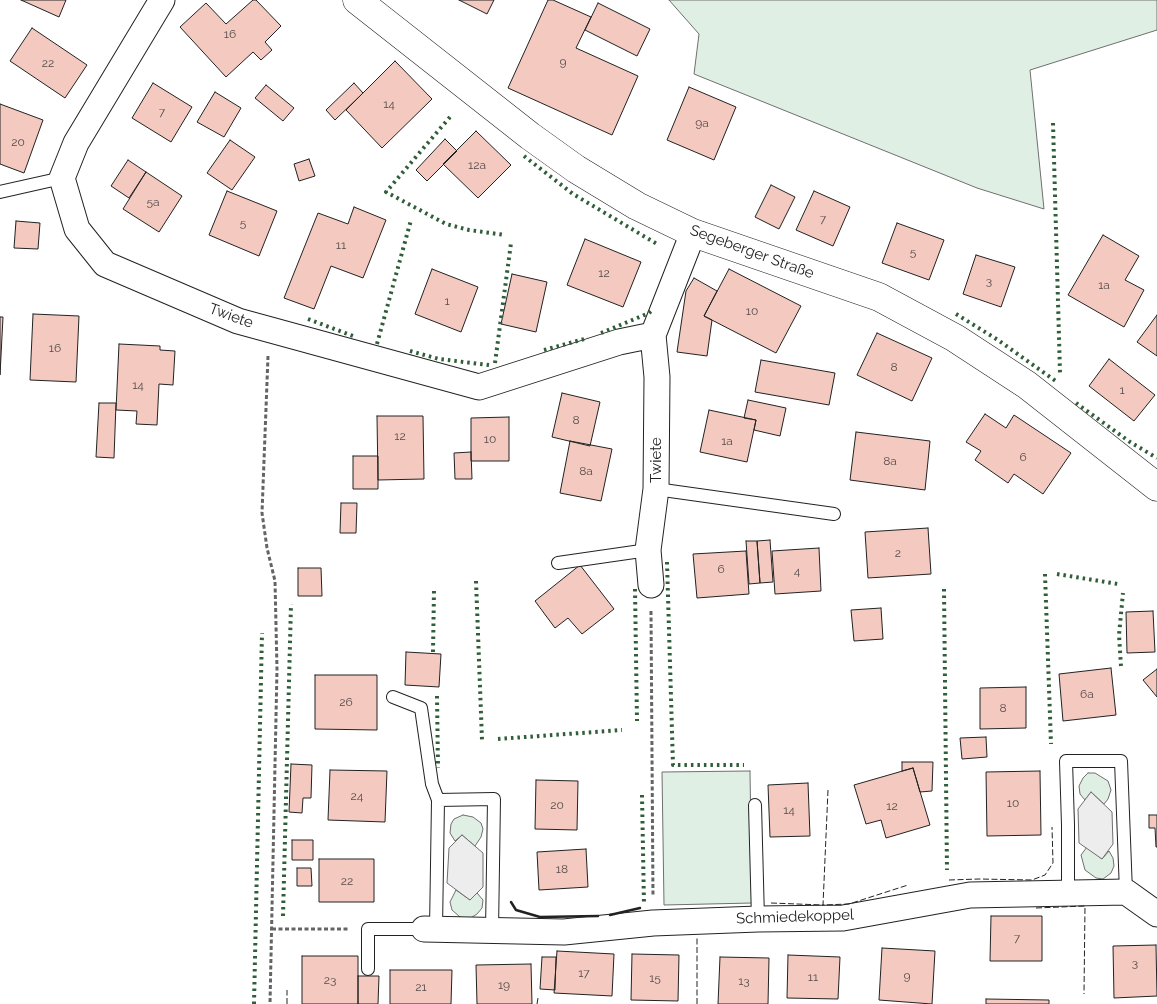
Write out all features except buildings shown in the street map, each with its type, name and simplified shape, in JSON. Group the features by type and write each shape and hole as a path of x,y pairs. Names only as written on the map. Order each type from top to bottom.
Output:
{"main road":[{"name":"Segeberger Straße","path":"357,0 530,136 576,169 637,206 694,233 879,297 955,338 1027,385 1157,487"}],"street":[{"path":"62,178 76,144 162,0"},
{"name":"Twiete","path":"62,178 77,229 105,264 238,321 479,387 619,342 652,335"},
{"name":"Twiete","path":"650,585 648,550 656,489 657,377 652,335 694,233"},
{"path":"1126,892 1157,914"},
{"name":"Schmiedekoppel","path":"430,929 564,932 653,922 843,918 970,895 1126,892"}],"lane":[{"path":"0,192 62,178"},
{"path":"656,489 834,514"},
{"path":"558,563 648,550"},
{"path":"368,969 368,929 430,929 438,800 432,784 421,708 393,697"},
{"path":"1068,893 1066,761 1121,761 1126,892"},
{"path":"438,800 494,798 492,931"},
{"path":"755,805 758,919"}],"path":[{"path":"267,329 268,363 262,513 267,548 275,582 276,669 270,1004"},
{"path":"650,585 653,922"},
{"path":"272,929 368,929"}],"green space":[{"path":"669,0 1157,0 1157,30 1030,70 1044,209 977,188 694,74 699,34"},
{"path":"750,771 752,903 664,905 662,772"},
{"path":"1088,773 1095,773 1108,781 1111,790 1104,804 1091,792 1085,800 1080,794 1079,786"},
{"path":"463,815 473,817 481,823 483,829 481,837 475,846 462,835 455,841 450,833 451,824 454,819"},
{"path":"1087,847 1102,859 1109,851 1113,858 1114,866 1111,873 1103,879 1096,878 1085,870 1081,855"},
{"path":"456,890 470,900 477,893 483,900 482,908 477,914 469,919 460,917 452,910 450,902"}],"shaded area":[{"path":"1091,792 1112,812 1113,844 1102,859 1079,843 1078,809"},
{"path":"462,835 483,853 483,887 470,900 447,883 449,848"}],"hedge":[{"path":"450,117 386,192 446,224 469,230 505,235"},
{"path":"1053,123 1060,373"},
{"path":"524,156 573,194 657,244"},
{"path":"377,344 411,220"},
{"path":"495,363 511,243"},
{"path":"601,333 651,311"},
{"path":"956,314 998,340 1057,382"},
{"path":"308,319 353,336"},
{"path":"544,350 588,338"},
{"path":"410,351 439,359 489,365"},
{"path":"1076,403 1130,442 1157,458"},
{"path":"667,562 673,765 744,765"},
{"path":"1045,574 1051,744"},
{"path":"1057,574 1118,584"},
{"path":"476,581 482,740"},
{"path":"635,589 637,721"},
{"path":"944,589 947,870"},
{"path":"433,652 434,590"},
{"path":"1121,666 1119,635 1123,593"},
{"path":"283,916 291,604"},
{"path":"254,1004 262,633"},
{"path":"437,696 438,768"},
{"path":"498,739 622,730"},
{"path":"642,795 644,905"}],"fence":[{"path":"828,790 823,905 849,904 908,885"},
{"path":"949,880 1032,880 1045,875 1053,863 1052,827"},
{"path":"771,903 823,905"},
{"path":"1036,908 1085,906 1084,994"},
{"path":"697,938 697,1004"},
{"path":"287,990 287,1004"},
{"path":"537,1004 538,998"}],"wall":[{"path":"511,902 516,910 540,917 598,916"},
{"path":"610,915 640,908"}]}
